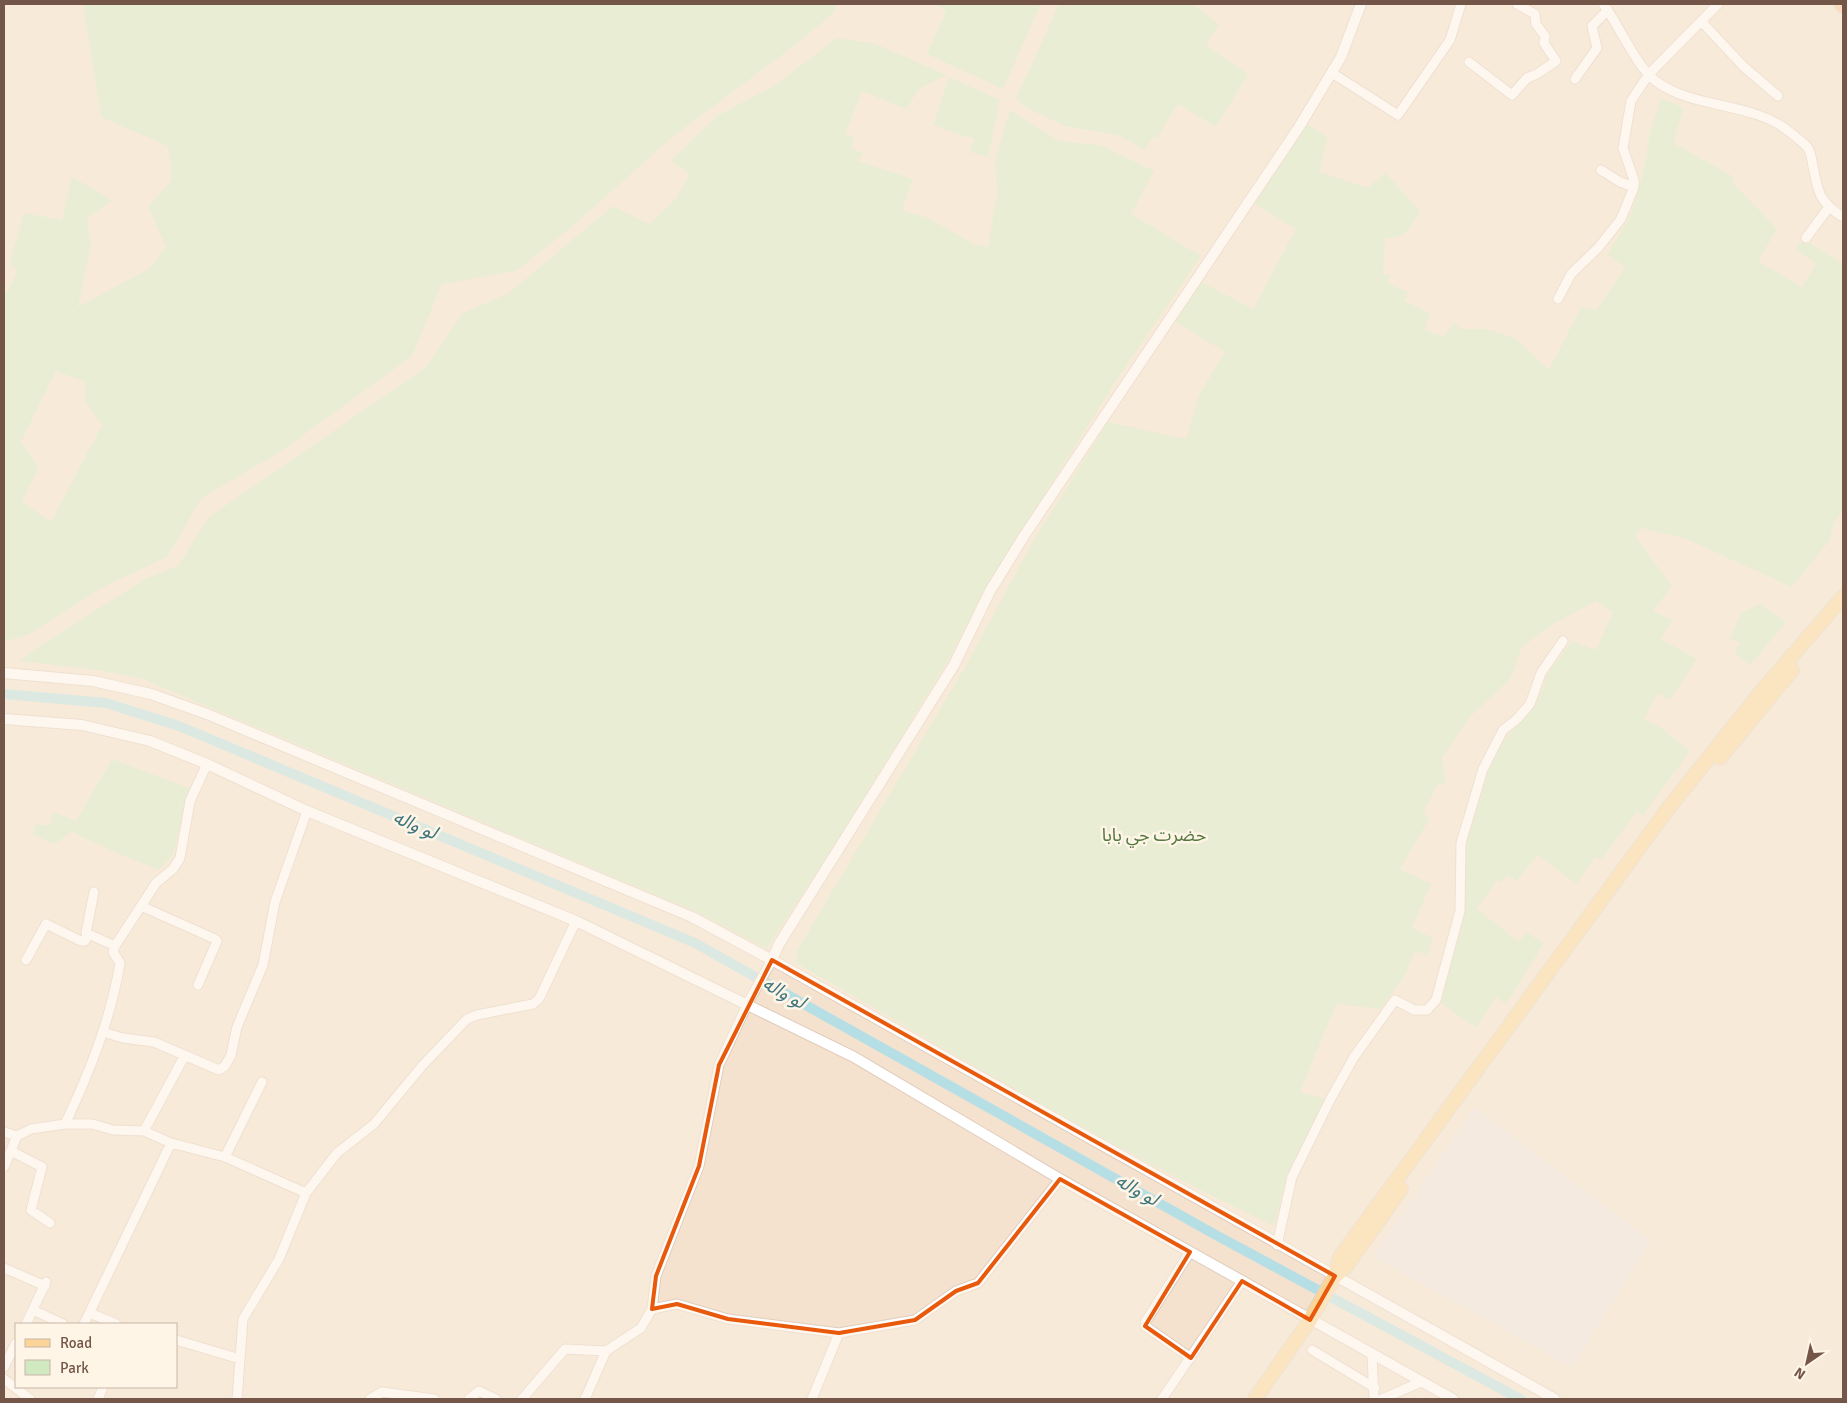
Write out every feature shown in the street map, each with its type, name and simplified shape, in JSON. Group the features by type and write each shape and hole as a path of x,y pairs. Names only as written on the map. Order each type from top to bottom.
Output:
{"main road":[{"path":"1762,699 1843,598"},
{"path":"1254,1399 1310,1319 1332,1281 1340,1257 1472,1084 1667,810 1762,699 1843,610"},
{"path":"1244,1399 1289,1337 1310,1319"}],"street":[{"path":"585,1399 606,1351 641,1328 652,1309 656,1276 699,1166 719,1065 748,1003 779,944 954,665 990,591 1024,536 1240,216 1332,73 1341,57 1361,4"},
{"path":"1332,73 1398,115 1450,40 1460,4"},
{"path":"1468,62 1512,95 1527,78 1537,74 1556,61 1544,43 1545,36 1536,24 1536,14 1517,4"},
{"path":"1558,299 1571,274 1598,248 1620,219 1634,187 1634,180 1623,148 1631,101 1649,74 1718,4"},
{"path":"1575,79 1597,48 1592,26 1606,7 1649,74 1658,82 1684,94 1757,115 1789,131 1808,148 1818,193 1829,207 1841,216"},
{"path":"1701,21 1744,67 1778,96"},
{"path":"1601,170 1620,182 1634,187"},
{"path":"1806,238 1829,207"},
{"path":"1277,1244 1292,1177 1330,1100 1354,1057 1396,1000 1414,1010 1427,1010 1436,1000 1460,911 1462,843 1483,769 1503,730 1516,720 1530,704 1541,672 1563,642"},
{"path":"4,673 93,681 151,694 207,714 692,917 770,964 1277,1244 1332,1281 1554,1399"},
{"path":"4,719 82,725 150,741 207,764 307,811 576,920 748,1003 854,1057 1060,1179 1453,1399"},
{"path":"65,1124 78,1097 102,1032 120,963 113,952 115,946 156,883 174,869 180,858 190,802 207,764"},
{"path":"102,1032 122,1038 154,1042 221,1070 230,1055 237,1027 263,965 275,902 307,811"},
{"path":"26,960 46,924 85,942 88,935 86,929 94,892"},
{"path":"141,906 215,939 217,942 198,984"},
{"path":"237,1399 243,1319 279,1259 306,1193 337,1153 374,1124 422,1066 467,1020 477,1015 533,1004 539,999 576,920"},
{"path":"88,935 115,946"},
{"path":"144,1131 185,1055"},
{"path":"225,1157 262,1082"},
{"path":"4,1132 17,1136 32,1129 65,1124 92,1124 113,1130 144,1131 172,1143 225,1157 306,1193"},
{"path":"4,1167 17,1136"},
{"path":"85,1323 172,1143"},
{"path":"11,1151 42,1167 31,1210 50,1223"},
{"path":"652,1309 677,1304 728,1319 839,1333 915,1320 956,1290 978,1283 1060,1179"},
{"path":"1190,1252 1146,1321 1145,1326 1191,1358"},
{"path":"4,1268 46,1284 26,1323"},
{"path":"1162,1399 1242,1281"},
{"path":"33,1310 61,1323"},
{"path":"90,1313 114,1323"},
{"path":"812,1399 839,1333"},
{"path":"178,1341 240,1359"},
{"path":"4,1367 15,1345"},
{"path":"522,1399 565,1349 606,1351"},
{"path":"1312,1350 1375,1388"},
{"path":"1372,1355 1374,1399"},
{"path":"4,1378 15,1387"},
{"path":"1386,1397 1421,1382"},
{"path":"16,1388 30,1399"},
{"path":"468,1399 479,1391 496,1399"},
{"path":"370,1399 382,1392 434,1399"},
{"path":"1386,1397 1399,1399"}],"highlighted area":[{"path":"772,960 1335,1276 1310,1320 1242,1281 1191,1358 1145,1326 1190,1252 1060,1179 978,1283 956,1291 915,1320 839,1333 728,1319 677,1304 652,1309 656,1276 699,1166 719,1065"}],"shaded area":[{"path":"4,4 1843,4 1843,1399 4,1399"},
{"path":"1475,1107 1651,1241 1572,1368 1372,1256"}],"green space":[{"path":"83,4 836,4 834,13 799,42 676,134 568,230 516,271 442,284 412,356 283,450 202,498 167,557 105,586 29,634 4,642 4,299 18,271 9,264 24,213 62,220 72,177 112,200 87,219 91,244 78,307 150,268 166,247 148,206 172,180 168,146 101,117","holes":["56,371 86,382 85,401 102,425 51,522 22,502 39,467 21,442"]},
{"path":"935,4 1041,4 1003,89 927,54 946,11"},
{"path":"1059,4 1192,4 1219,24 1206,45 1248,74 1216,127 1178,104 1156,139 1153,137 1145,150 1118,135 1065,126 1025,107 1016,99"},
{"path":"837,38 876,44 946,75 919,89 906,109 862,91 845,134 855,137 851,148 863,153 858,161 913,179 902,210 928,218 976,245 988,247 997,194 995,160 1010,110 1059,141 1100,145 1154,171 1131,214 1201,256 1116,381 984,591 947,663 767,949 692,910 140,678 98,670 20,661 35,649 145,579 178,566 209,517 425,368 463,313 509,293 613,206 649,224 675,200 690,174 670,161 717,116 775,85"},
{"path":"949,77 1000,100 988,157 970,152 974,139 933,125"},
{"name":"حضرت جي بابا","path":"1661,98 1684,108 1673,143 1734,177 1732,182 1777,229 1758,261 1802,287 1816,264 1795,249 1803,239 1843,263 1843,511 1834,523 1829,541 1792,587 1684,538 1641,528 1635,536 1672,586 1653,611 1673,620 1661,639 1697,659 1670,700 1658,693 1644,719 1660,727 1690,751 1643,815 1636,812 1602,859 1595,857 1576,884 1538,855 1516,881 1507,875 1501,883 1497,880 1477,909 1518,941 1527,933 1544,943 1506,1004 1496,997 1476,1028 1441,1003 1464,910 1466,843 1488,772 1499,746 1533,708 1544,686 1546,676 1572,641 1596,650 1613,612 1596,601 1552,625 1522,647 1510,679 1471,716 1442,757 1446,783 1437,785 1423,814 1430,818 1400,869 1431,884 1412,928 1433,938 1428,955 1415,951 1403,979 1380,1009 1336,1004 1300,1092 1325,1099 1287,1176 1274,1226 1092,1133 796,963 797,951 964,669 1032,543 1108,422 1186,439 1199,395 1225,352 1174,321 1199,281 1253,309 1296,229 1251,202 1303,122 1328,137 1319,172 1367,188 1386,173 1420,212 1404,235 1385,239 1383,275 1390,275 1388,284 1408,292 1404,301 1430,313 1424,330 1444,337 1454,322 1460,329 1486,329 1515,338 1549,370 1581,307 1597,310 1625,267 1607,255 1630,217 1644,170 1650,132"},
{"path":"1760,604 1786,622 1750,665 1735,653 1740,643 1730,639 1741,613"},
{"path":"112,759 189,788 173,855 159,870 72,832 54,844 33,835 36,824 49,826 54,812 76,821"}],"waterway":[{"name":"لو واله","path":"4,694 106,703 179,726 695,943 1214,1234 1520,1399"}]}
